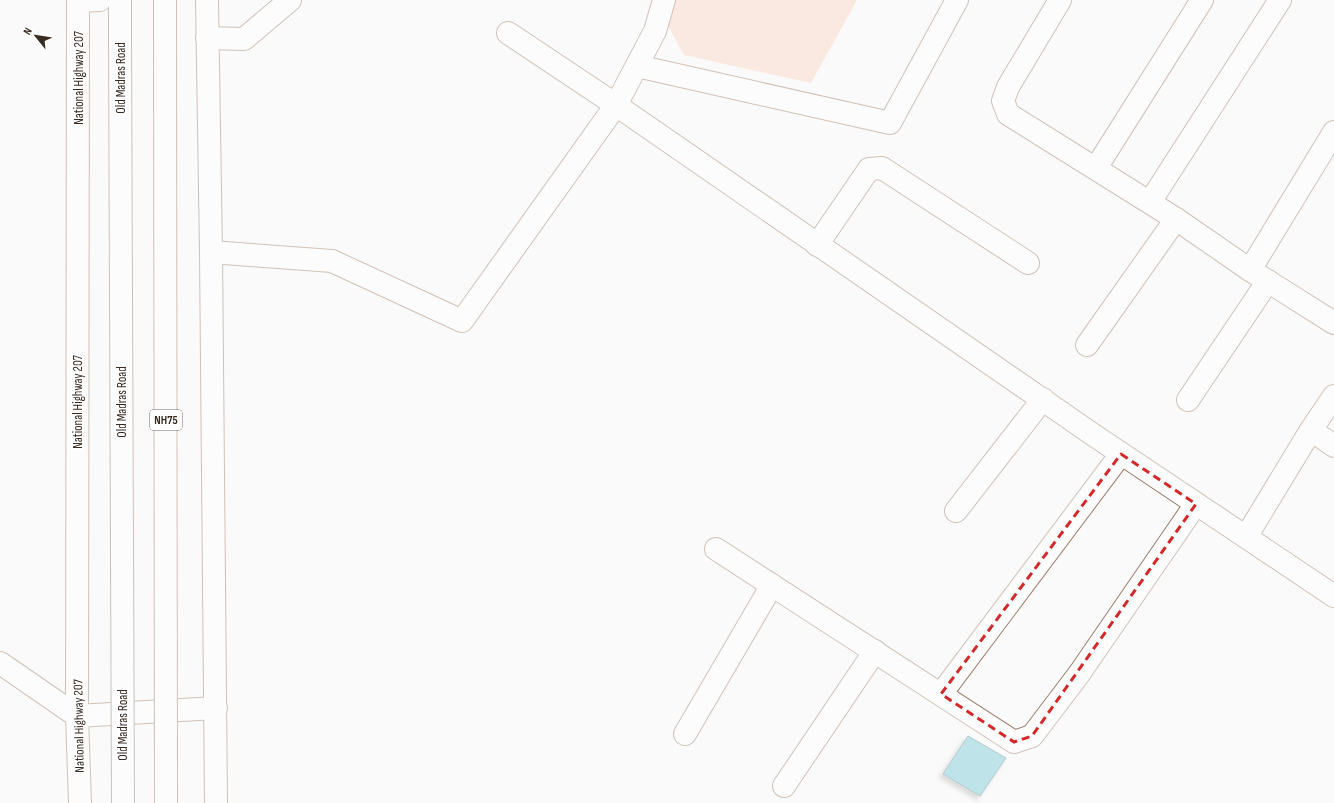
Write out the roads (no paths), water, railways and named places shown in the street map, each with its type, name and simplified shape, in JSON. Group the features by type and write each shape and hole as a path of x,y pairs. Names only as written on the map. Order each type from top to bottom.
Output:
{"main road":[{"path":"78,0 100,0"},
{"name":"National Highway 207","path":"78,0 77,716 80,803"},
{"name":"Old Madras Road","path":"120,0 123,803"},
{"name":"NH75","path":"165,0 166,803"},
{"path":"207,0 216,803"},
{"path":"207,38 244,39 290,0"},
{"path":"211,252 332,261 462,321 616,105 655,31 664,0"},
{"path":"637,66 890,123 957,0"},
{"path":"1060,0 1008,87 1003,101 1008,114 1150,202 1334,324"},
{"path":"1096,168 1202,0"},
{"path":"1150,202 1280,0"},
{"path":"508,33 616,105 1121,454 1334,596"},
{"path":"1188,400 1260,275 1334,132"},
{"path":"817,245 869,169 882,168 1028,263"},
{"path":"1088,345 1176,219"},
{"path":"1246,537 1311,430 1334,396"},
{"path":"956,511 1043,399"},
{"path":"1311,430 1334,446"},
{"path":"941,694 1121,454"},
{"path":"716,549 1014,742 1032,736 1079,674 1196,504"},
{"path":"684,734 772,585"},
{"path":"784,786 875,651"},
{"path":"0,664 77,716 216,708"}]}
